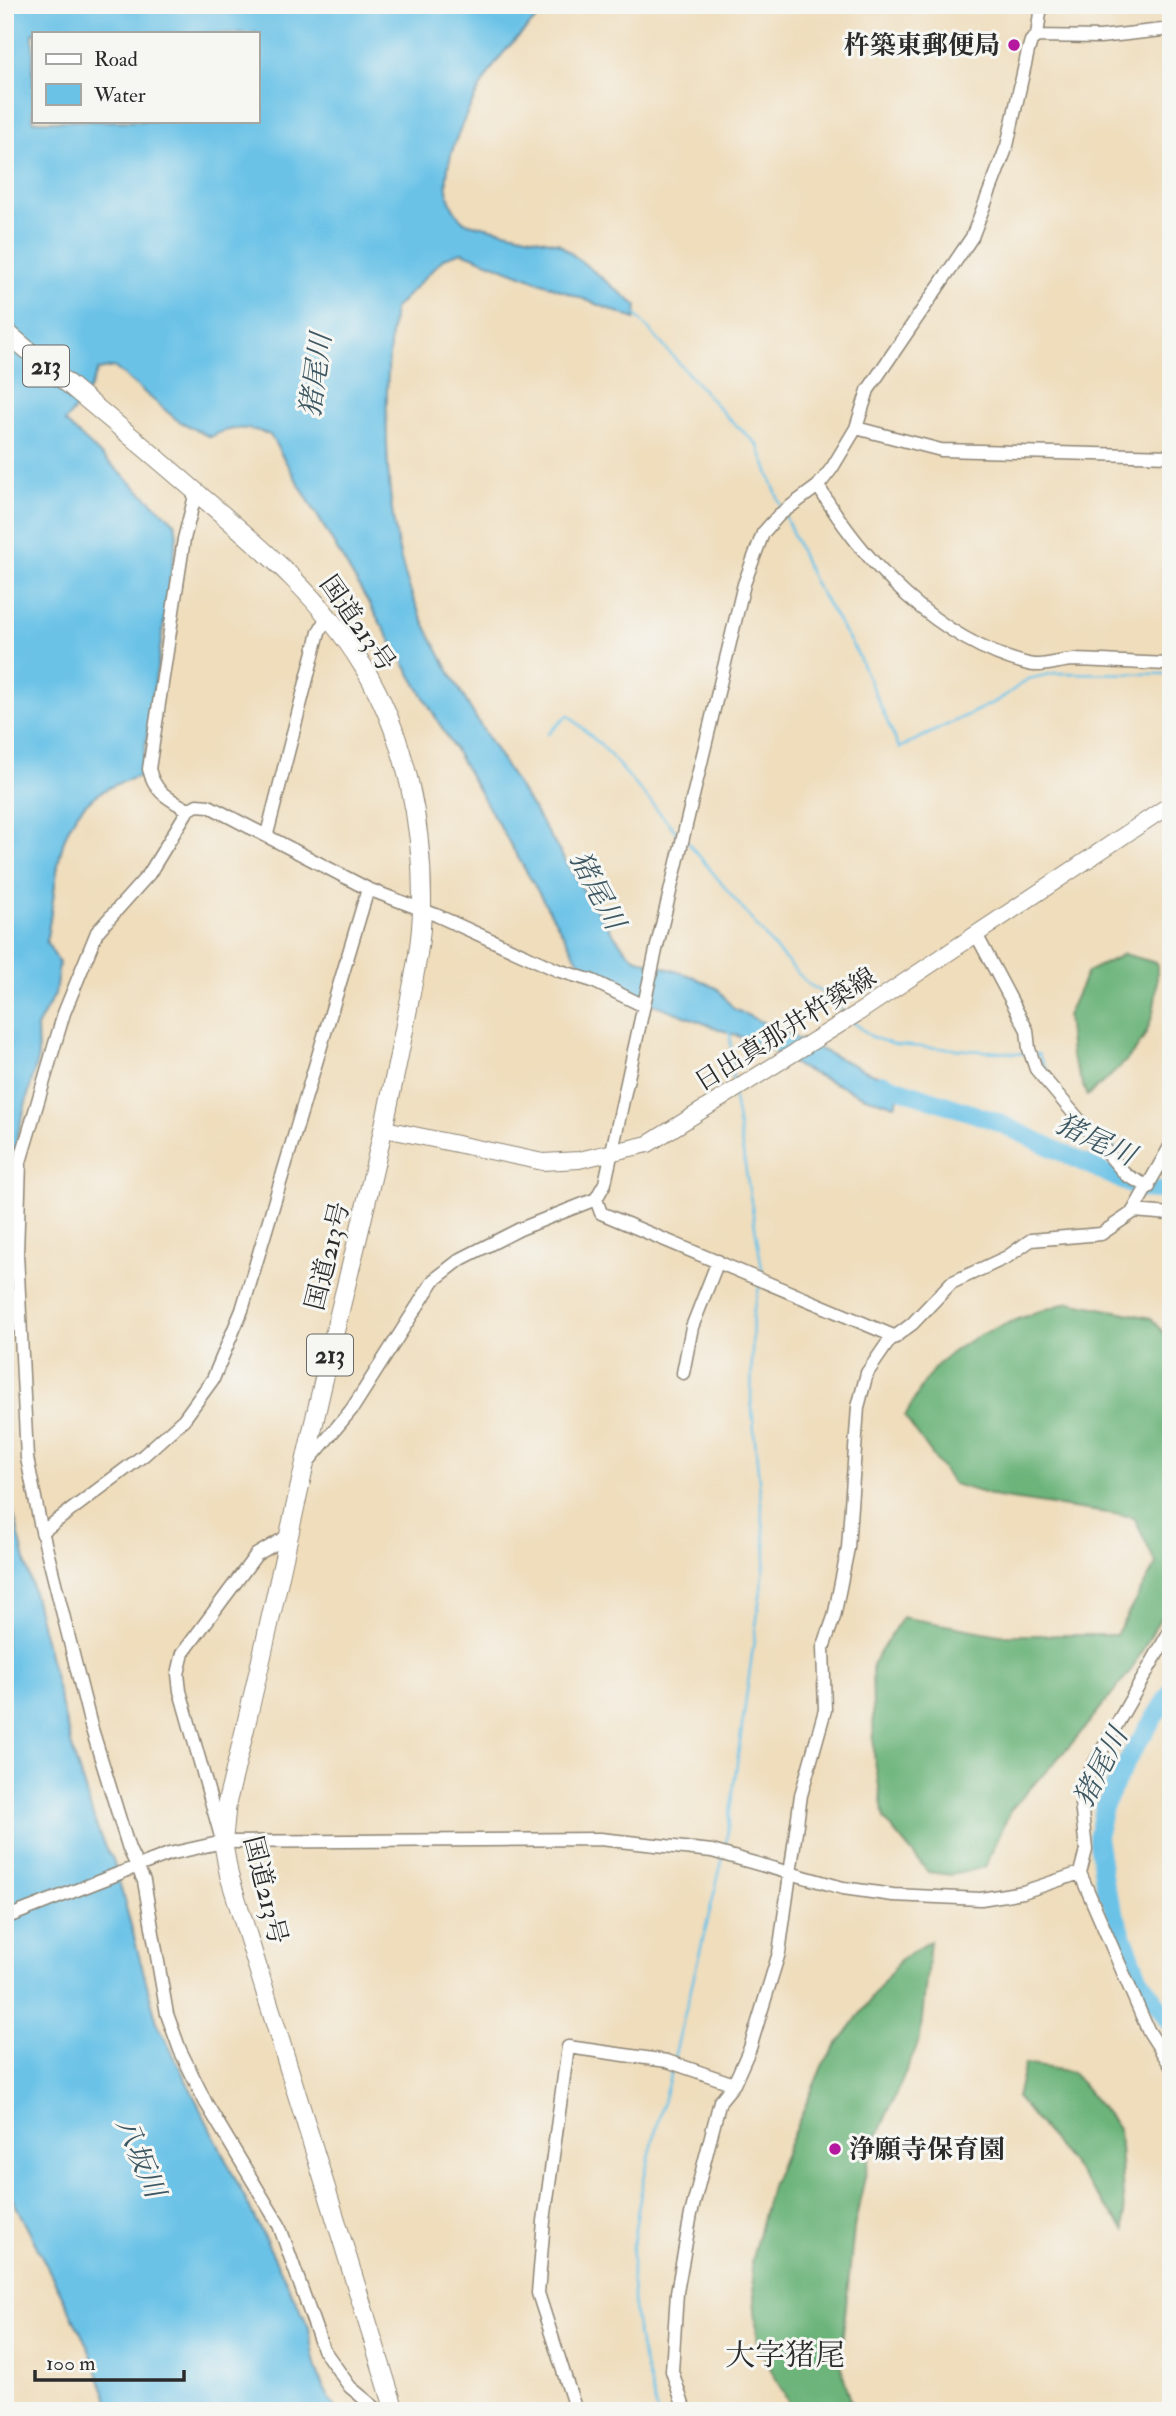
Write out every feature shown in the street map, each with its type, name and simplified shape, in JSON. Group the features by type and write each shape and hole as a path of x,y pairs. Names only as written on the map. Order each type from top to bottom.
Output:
{"highway":[{"name":"国道213号","path":"5,331 277,561 327,616 366,670 395,736 410,783 422,909 416,966 385,1129 302,1469 227,1802 223,1842 229,1875 395,2411"}],"main road":[{"name":"日出真那井杵築線","path":"385,1129 543,1162 610,1154 648,1144 858,1013 1171,804"}],"street":[{"path":"1037,36 1041,5"},
{"path":"302,1469 352,1409 434,1280 461,1259 520,1229 596,1199 605,1183 643,1006 744,584 764,533 784,511 818,486 856,428 868,390 972,237 1007,146 1031,41 1037,36 1100,37 1171,29"},
{"path":"856,428 941,450 1171,456"},
{"path":"818,486 856,544 921,609 982,647 1030,665 1073,660 1171,664"},
{"path":"188,810 159,793 153,785 149,769 184,539 196,492"},
{"path":"267,834 319,632 327,616"},
{"path":"379,2411 351,2387 323,2349 279,2225 206,2103 180,2050 167,2014 144,1881 91,1726 42,1532 27,1458 18,1253 20,1162 64,1013 97,932 149,874 188,810 197,805 209,806 267,834 368,889 422,909 557,970 593,981 643,1006"},
{"path":"42,1532 154,1446 184,1419 213,1379 242,1311 368,889"},
{"path":"976,934 1027,1030 1029,1049 1036,1069 1126,1175 1149,1187"},
{"path":"685,2411 672,2371 677,2292 691,2214 720,2101 734,2084 761,2016 779,1953 801,1795 825,1710 823,1648 834,1617 848,1548 862,1390 873,1362 895,1336 951,1283 1007,1257 1031,1240 1101,1234 1133,1211 1142,1200 1171,1145"},
{"path":"596,1199 601,1213 895,1336"},
{"path":"1133,1211 1171,1214"},
{"path":"683,1373 692,1326 718,1261"},
{"path":"223,1842 180,1691 178,1674 183,1653 256,1555 288,1536"},
{"path":"1171,1629 1089,1773 1081,1803 1086,1850 1080,1873 1148,2030 1171,2066"},
{"path":"5,1918 169,1853 223,1842 600,1839 712,1851 843,1888 868,1892 981,1899 1023,1892 1080,1873"},
{"path":"576,2411 538,2293 544,2221 568,2047 672,2062 734,2084"}],"green space":[{"path":"1124,954 1157,963 1154,1008 1142,1040 1133,1053 1087,1096 1071,1055 1067,1016 1087,972"},
{"path":"1069,1302 1151,1318 1171,1341 1171,1599 1132,1669 1074,1741 1011,1809 985,1867 951,1875 928,1872 884,1819 874,1755 872,1665 902,1617 1000,1635 1116,1635 1156,1564 1134,1517 997,1497 953,1484 905,1417 930,1374 957,1349 994,1329"},
{"path":"930,1941 920,2039 870,2153 854,2228 840,2364 854,2411 793,2411 758,2345 751,2262 771,2186 823,2064 900,1960"},
{"path":"1025,2064 1072,2072 1119,2129 1125,2230 1017,2097"}],"water":[{"path":"5,5 551,5 505,51 475,97 451,155 447,173 448,194 453,207 464,222 558,243 637,306 635,319 462,252 444,258 394,309 388,382 388,463 397,542 407,579 431,637 473,712 589,899 626,950 635,958 694,977 718,989 734,1009 866,1071 904,1085 895,1105 865,1097 799,1067 764,1046 640,999 636,994 588,971 580,963 270,435 240,428 210,437 177,420 114,367 98,370 87,394 65,422 175,523 177,535 141,776 111,787 89,801 74,818 59,861 46,941 59,963 55,994 37,1027 38,1057 17,1137 5,1287"},
{"name":"八坂川","path":"5,1327 8,1492 75,1759 97,1827 113,1859 157,2022 309,2327 317,2371 325,2391 338,2411 112,2411 88,2347 5,2184"}],"waterway":[{"path":"635,314 727,417 758,445 781,506"},
{"path":"785,516 813,580 857,653 899,748 999,700 1028,679 1055,673 1171,674"},
{"path":"548,734 568,715 603,747 678,834"},
{"path":"686,840 778,952 808,984 829,996 846,1014"},
{"path":"853,1022 872,1037 895,1045 1027,1054"},
{"path":"730,1032 733,1085"},
{"path":"1034,1054 1038,1054 1051,1078"},
{"name":"猪尾川","path":"882,1083 995,1121 1140,1189 1171,1191"},
{"path":"734,1098 763,1275"},
{"path":"1096,1132 1110,1141 1126,1166"},
{"path":"725,1850 766,1553 751,1399 753,1312 760,1284"},
{"name":"猪尾川","path":"1171,1691 1128,1759 1104,1807 1097,1837 1105,1887 1139,1977 1171,2024"},
{"path":"674,2058 723,1857"},
{"path":"657,2411 637,2329 632,2254 645,2173 672,2068"}],"place":[{"name":"杵築東郵便局","path":"1014,45"},
{"name":"浄願寺保育園","path":"835,2149"}],"district":[{"name":"大字猪尾","path":"785,2355"}]}
